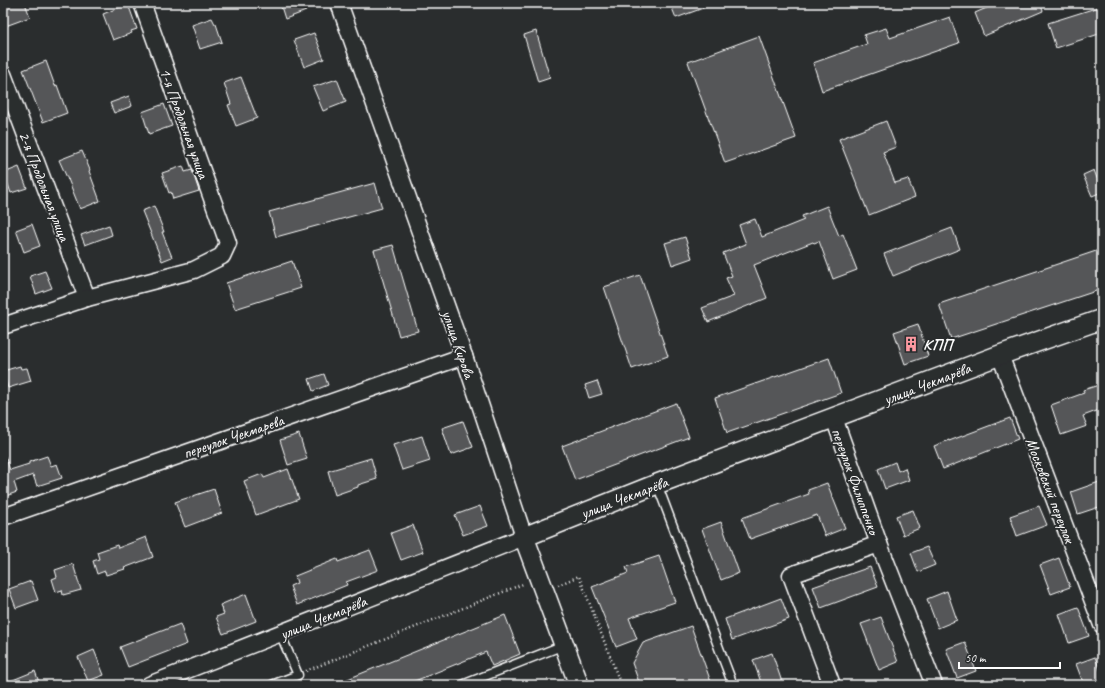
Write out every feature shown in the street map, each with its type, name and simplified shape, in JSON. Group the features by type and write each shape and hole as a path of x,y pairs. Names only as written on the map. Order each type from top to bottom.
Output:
{"street":[{"name":"1-я Продольная улица","path":"87,298 194,270 222,256 228,243 142,3"},
{"name":"улица Кирова","path":"339,3 464,356 524,537 579,685"},
{"name":"2-я Продольная улица","path":"3,74 87,298"},
{"path":"3,326 87,298"},
{"name":"улица Чекмарёва","path":"149,685 657,484 1000,355 1102,319"},
{"name":"Московский переулок","path":"1000,355 1102,625"},
{"name":"переулок Чекмарева","path":"3,517 464,356"},
{"name":"переулок Филиппенко","path":"834,418 879,544 934,685"},
{"name":"переулок Филиппенко","path":"832,685 791,575 879,544"}],"lane":[{"path":"657,484 733,685"},
{"path":"275,684 298,674 280,633"},
{"path":"462,685 564,645"}],"path":[{"path":"298,674 523,584 538,594 579,576 620,685"}],"building":[{"path":"3,3 25,3 30,17 3,27"},
{"path":"280,3 303,3 306,11 285,19"},
{"path":"670,3 713,3 714,4 676,18"},
{"path":"998,3 1040,3 1043,11 984,36 975,13"},
{"path":"128,4 137,29 131,31 132,33 113,40 103,14"},
{"path":"1102,6 1102,33 1056,48 1048,23"},
{"path":"950,17 959,43 822,91 813,63 867,44 864,35 886,28 890,38"},
{"path":"212,18 216,24 222,42 200,49 192,25"},
{"path":"536,31 550,78 538,82 524,35"},
{"path":"314,33 324,59 304,67 294,40"},
{"path":"759,36 796,138 725,163 688,62"},
{"path":"46,61 55,86 57,85 67,113 43,122 23,70"},
{"path":"241,77 257,118 236,126 228,105 231,104 224,83"},
{"path":"337,79 346,102 323,111 313,87"},
{"path":"129,96 132,106 114,113 110,103"},
{"path":"164,104 172,126 149,134 142,112"},
{"path":"886,121 896,147 883,152 895,183 908,179 915,197 869,215 839,139"},
{"path":"82,151 100,201 80,209 59,160"},
{"path":"183,166 185,172 192,170 199,191 173,199 171,192 169,193 162,173"},
{"path":"19,167 27,188 11,193 4,173"},
{"path":"1094,170 1102,192 1092,196 1083,175"},
{"path":"375,183 382,208 276,237 269,212"},
{"path":"154,206 172,257 162,261 142,211"},
{"path":"827,206 839,236 843,234 857,270 833,279 819,241 813,242 754,265 767,298 708,322 702,308 734,296 726,278 732,276 723,253 746,244 739,225 755,219 762,237 804,220 802,216"},
{"path":"32,224 40,246 24,252 16,230"},
{"path":"109,225 112,235 85,245 81,235"},
{"path":"952,228 960,249 893,276 884,254"},
{"path":"685,237 692,258 672,265 665,243"},
{"path":"393,245 418,331 399,336 374,250"},
{"path":"1102,249 1102,289 951,339 939,304"},
{"path":"292,261 301,288 235,309 226,283"},
{"path":"45,271 52,288 36,294 30,276"},
{"path":"640,275 668,356 632,369 604,287"},
{"name":"КПП","path":"918,324 928,356 905,364 894,332"},
{"path":"829,358 841,393 727,433 715,398"},
{"path":"20,366 21,369 27,368 31,381 8,388 3,371"},
{"path":"324,374 328,385 313,391 309,379"},
{"path":"597,381 602,394 589,398 585,385"},
{"path":"1102,384 1102,409 1083,416 1087,426 1061,435 1051,405 1084,393 1083,390"},
{"path":"676,403 689,437 575,480 562,446"},
{"path":"1010,418 1018,439 943,469 934,446"},
{"path":"463,421 473,447 451,455 442,428"},
{"path":"299,434 307,459 288,465 280,440"},
{"path":"422,436 430,461 402,470 393,445"},
{"path":"3,456 5,456 10,470 47,456 51,466 57,464 62,478 37,486 33,475 14,482 17,492 3,497"},
{"path":"371,458 377,479 335,495 328,471"},
{"path":"895,462 898,471 905,468 909,480 885,489 878,469"},
{"path":"288,469 299,499 256,515 244,481 262,474 264,478"},
{"path":"1102,481 1102,506 1078,514 1071,492"},
{"path":"827,483 845,528 825,536 817,515 750,539 742,518 809,494 808,490"},
{"path":"214,489 222,513 185,527 175,502"},
{"path":"480,506 488,526 463,535 455,515"},
{"path":"1039,506 1047,525 1017,536 1010,516"},
{"path":"913,510 920,528 903,535 896,516"},
{"path":"721,522 739,573 721,580 702,529"},
{"path":"413,525 423,552 401,560 391,533"},
{"path":"146,537 153,557 106,575 105,571 97,574 93,561 99,559 97,552 117,545 118,548"},
{"path":"927,547 935,565 918,572 911,553"},
{"path":"370,550 378,570 346,582 347,585 297,605 290,586 297,583 295,576 337,559 338,562"},
{"path":"659,556 675,602 629,618 637,639 616,647 592,587 628,573 626,567"},
{"path":"1059,558 1070,587 1051,594 1040,565"},
{"path":"73,564 81,590 63,595 62,590 56,592 52,579 57,577 55,570"},
{"path":"870,567 878,587 821,608 813,587"},
{"path":"31,581 38,600 16,608 9,589"},
{"path":"947,591 957,620 938,628 927,599"},
{"path":"246,594 256,621 223,634 216,617 224,614 220,605"},
{"path":"781,598 789,619 732,640 725,619"},
{"path":"1078,607 1089,636 1069,643 1059,614"},
{"path":"505,615 520,654 492,666 486,652 405,685 333,685"},
{"path":"881,617 898,662 879,670 861,624"},
{"path":"180,624 187,644 128,667 120,647"},
{"path":"691,626 712,685 640,685 632,663 643,643"},
{"path":"965,642 976,671 957,678 946,649"},
{"path":"94,650 104,675 88,681 78,657"},
{"path":"772,653 783,685 762,685 753,660"},
{"path":"1095,657 1102,675 1102,685 1084,685 1076,664"},
{"path":"35,671 40,685 3,685 3,684"}],"place":[{"name":"КПП","path":"911,344"}]}
